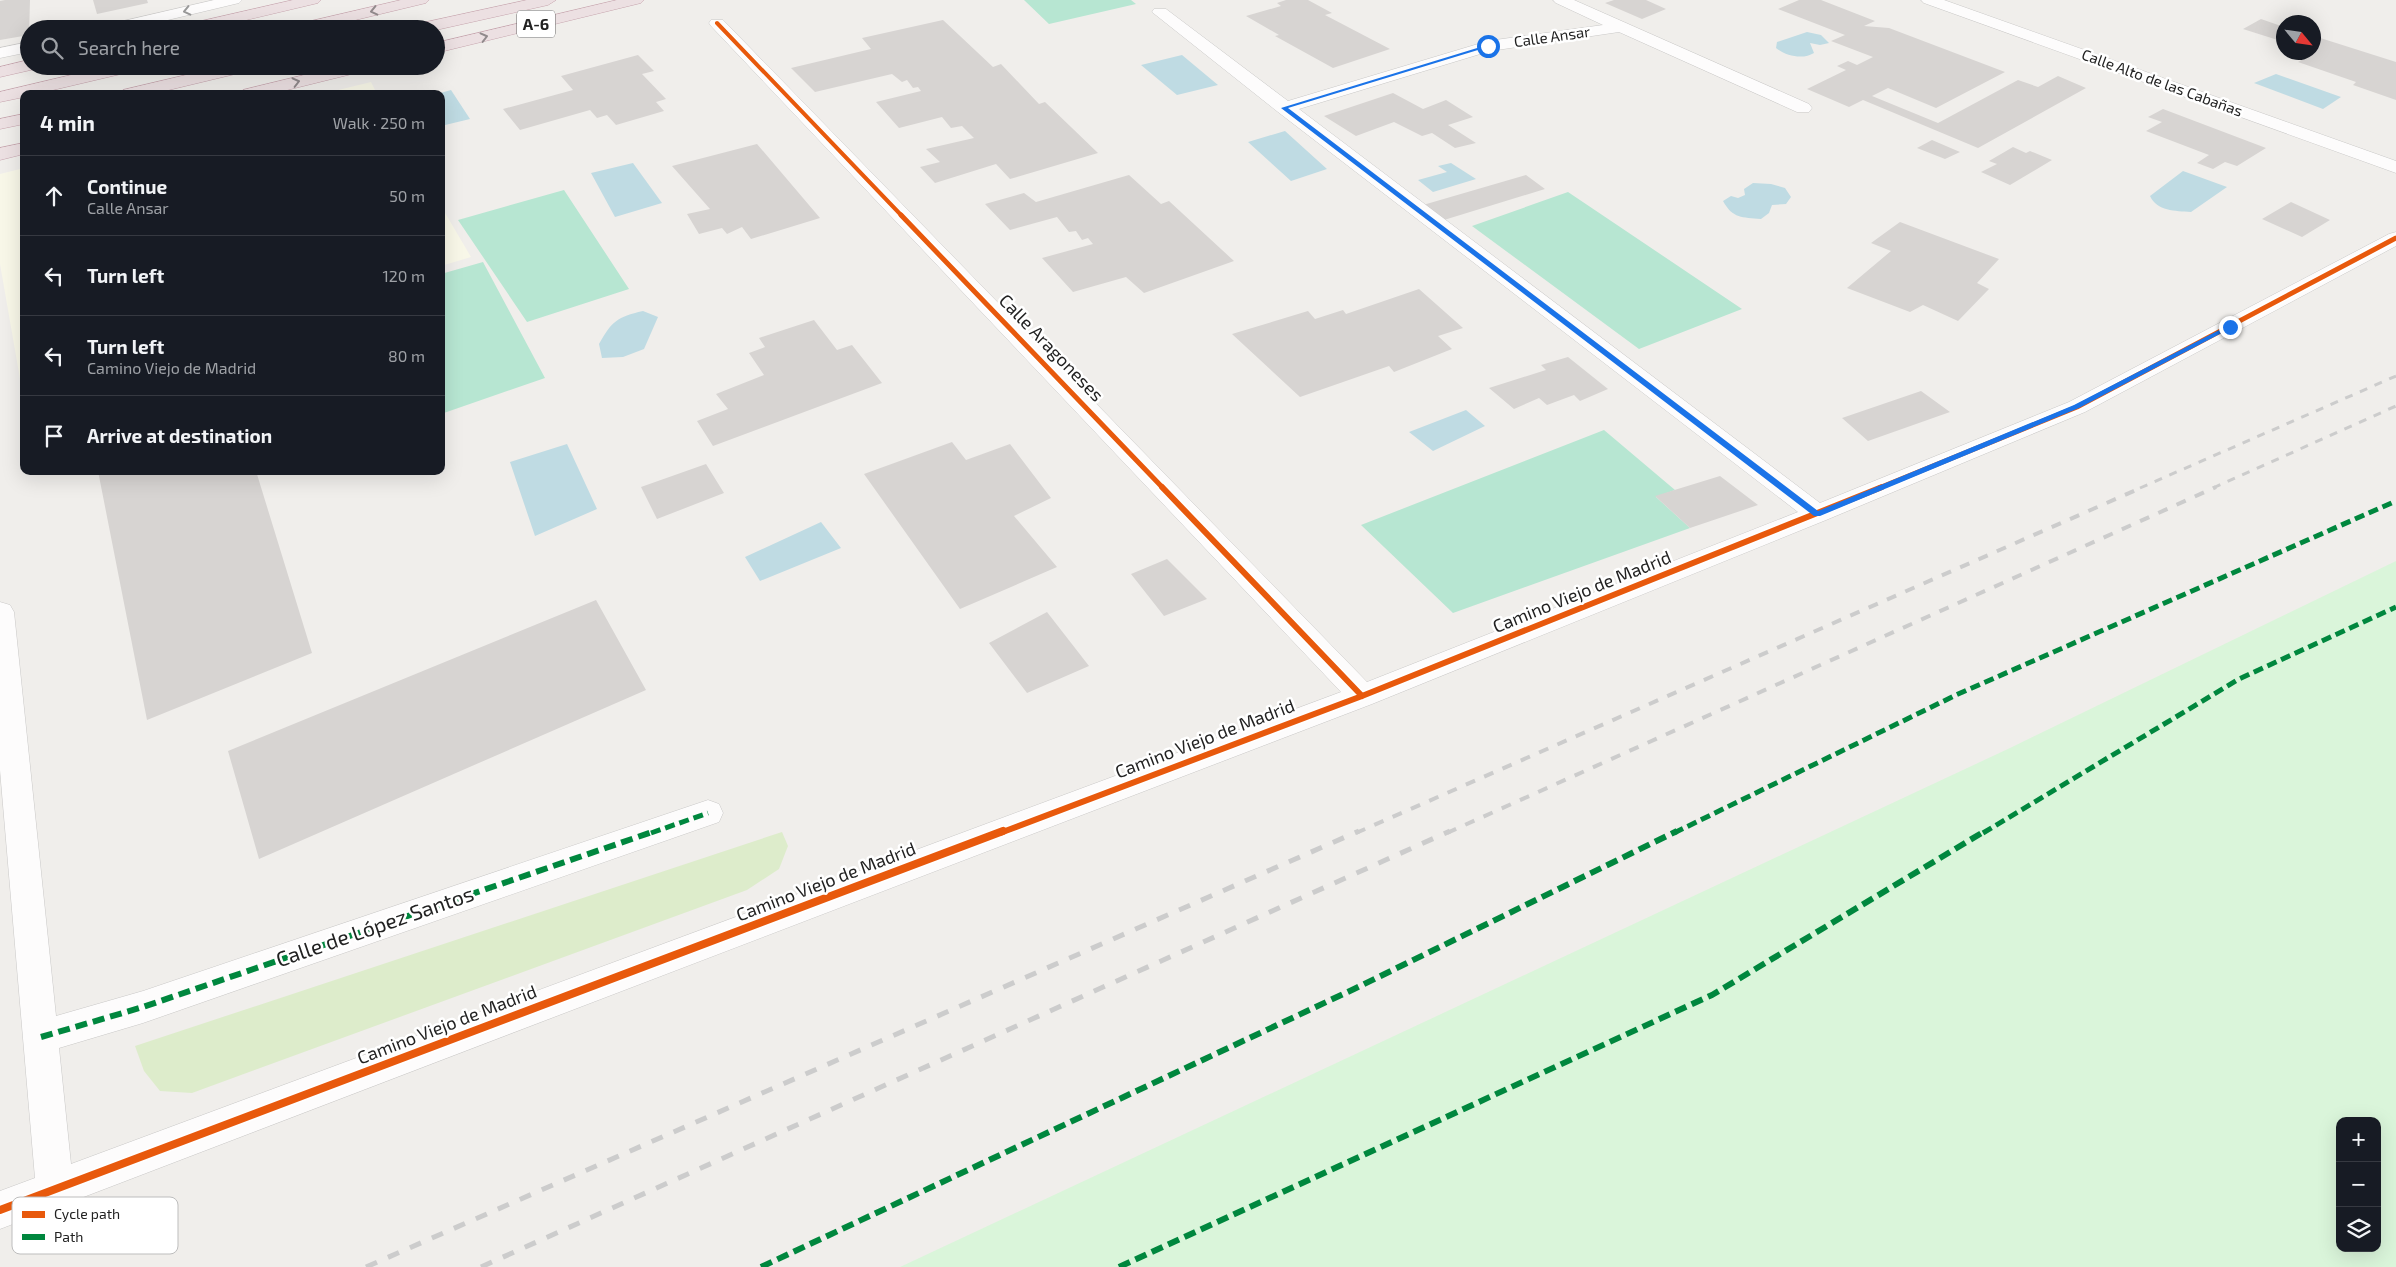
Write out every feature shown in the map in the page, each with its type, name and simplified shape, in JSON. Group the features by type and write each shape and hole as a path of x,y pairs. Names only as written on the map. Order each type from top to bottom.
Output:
{"highway":[{"path":"219,20 277,4 313,0"},
{"path":"335,20 422,0"},
{"path":"440,20 510,0"},
{"path":"445,21 548,0"},
{"name":"A-6","path":"445,46 636,0"},
{"path":"0,72 20,67"},
{"path":"30,90 94,75"},
{"path":"146,90 208,75"},
{"path":"265,90 326,75"},
{"path":"0,97 20,92"},
{"path":"0,124 20,119"},
{"path":"0,154 20,149"}],"street":[{"path":"147,20 234,0"},
{"name":"Calle Ansar","path":"1561,0 1803,108"},
{"name":"Calle Alto de las Cabañas","path":"1929,0 2396,167"},
{"path":"1160,12 1817,514"},
{"name":"Calle Aragoneses","path":"717,23 1362,696"},
{"name":"Calle Ansar","path":"1284,108 1488,46 1620,27"},
{"path":"0,53 20,49"},
{"name":"Camino Viejo de Madrid","path":"34,1197 1362,696 1817,514 2077,407 2396,238"},
{"path":"0,612 55,1189"},
{"name":"Calle de López Santos","path":"41,1037 152,1004 708,814"},
{"name":"Camino Viejo de Madrid","path":"0,1210 12,1205"}],"shaded area":[{"path":"371,82 375,90 338,90"},
{"path":"20,169 20,379 0,264 0,174"},
{"path":"445,213 471,257 445,265"}],"green space":[{"path":"1024,0 1131,0 1136,4 1049,24"},
{"path":"564,190 629,289 527,322 458,220"},
{"path":"1568,192 1742,309 1639,349 1472,226"},
{"path":"483,262 545,378 445,413 445,273"},
{"path":"1604,430 1675,490 1656,497 1690,528 1453,613 1361,525"},
{"path":"2396,561 2396,1267 900,1267 2010,748"},
{"path":"782,832 788,846 779,869 747,890 192,1093 160,1091 144,1071 135,1046"}],"water":[{"path":"1807,32 1821,35 1829,43 1820,45 1810,43 1814,53 1800,57 1790,55 1776,48 1777,42"},
{"path":"1182,55 1218,85 1177,95 1141,65"},
{"path":"2276,74 2341,97 2323,109 2254,83"},
{"path":"451,90 470,119 445,125 445,92"},
{"path":"1285,131 1327,169 1291,181 1248,142"},
{"path":"633,163 662,203 615,217 591,173"},
{"path":"1451,163 1476,179 1433,192 1418,180 1447,172 1438,166"},
{"path":"2183,171 2227,187 2191,212 2167,209 2157,205 2150,196"},
{"path":"1753,183 1771,184 1785,188 1791,197 1786,204 1772,205 1769,213 1761,219 1734,214 1723,201 1731,196 1738,198 1745,195 1744,189"},
{"path":"643,311 658,317 644,349 623,357 602,358 599,344 612,325 627,315"},
{"path":"1466,410 1485,426 1433,451 1409,432"},
{"path":"567,444 597,509 535,536 510,462"},
{"path":"821,522 841,548 760,581 745,557"}],"building":[{"path":"30,0 29,20 20,20 20,37 0,40 0,1"},
{"path":"93,0 147,0 148,3 97,14"},
{"path":"1286,0 1308,0 1332,13 1325,15 1390,49 1333,68 1275,36 1279,35 1246,16 1281,6 1277,3"},
{"path":"1614,0 1646,0 1666,9 1642,19 1605,3"},
{"path":"1799,0 1821,0 1875,21 1864,26 1889,28 2005,72 1936,108 1888,88 1872,96 1938,123 2018,80 2038,87 2058,76 2086,88 1978,148 1863,100 1849,107 1807,89 1846,70 1837,66 1848,61 1857,65 1873,57 1831,41 1845,35 1778,9"},
{"path":"2261,19 2276,24 2276,39 2243,29"},
{"path":"943,20 993,67 1001,64 1039,104 1045,102 1098,153 1010,179 996,164 935,183 920,167 940,162 926,149 974,138 962,126 951,128 942,117 899,128 876,102 921,91 918,87 913,88 907,80 902,82 892,74 815,92 791,68 871,49 862,38"},
{"path":"2321,38 2396,62 2396,100 2353,85 2356,82 2298,62 2301,60 2321,60"},
{"path":"638,55 654,71 642,74 666,99 656,102 664,111 616,125 607,115 597,118 590,110 520,130 503,109 573,90 561,76"},
{"path":"1393,93 1423,109 1446,100 1473,117 1448,125 1476,143 1455,148 1432,133 1422,136 1394,122 1356,136 1324,116"},
{"path":"2163,109 2266,148 2237,166 2225,162 2213,169 2197,163 2209,155 2146,131 2162,122 2148,117"},
{"path":"1932,140 1960,152 1945,159 1917,148"},
{"path":"757,144 820,218 751,239 742,227 727,234 722,228 699,234 687,214 710,209 672,166"},
{"path":"2013,147 2026,153 2030,151 2052,160 2010,185 1981,172 1997,164 1989,161"},
{"path":"1129,175 1161,204 1169,201 1234,261 1144,293 1126,277 1073,292 1042,258 1093,244 1088,238 1082,240 1076,231 1069,232 1057,217 1010,230 985,204 1024,193 1036,202"},
{"path":"1526,175 1545,189 1444,220 1423,205"},
{"path":"2291,202 2330,220 2302,237 2262,219"},
{"path":"1900,222 1999,259 1977,283 1989,289 1958,321 1923,305 1910,312 1847,288 1891,251 1871,243"},
{"path":"1419,289 1463,328 1438,336 1452,349 1394,372 1389,366 1300,397 1232,334 1308,311 1315,319 1343,310 1346,314"},
{"path":"814,320 837,350 852,345 882,383 713,446 697,421 728,409 716,394 764,375 749,353 765,347 759,338"},
{"path":"1568,357 1608,389 1580,401 1574,395 1547,405 1539,398 1514,409 1489,388 1546,370 1541,365"},
{"path":"1921,391 1950,412 1868,441 1842,418"},
{"path":"952,442 966,460 1010,444 1051,498 1014,516 1057,567 960,609 864,474"},
{"path":"706,464 724,493 657,519 641,487"},
{"path":"99,475 257,475 312,653 147,720"},
{"path":"1720,476 1758,505 1690,528 1655,496"},
{"path":"1167,559 1207,599 1164,616 1131,574"},
{"path":"596,600 646,690 259,859 228,751"},
{"path":"1047,612 1089,666 1027,693 989,643"}],"railway":[{"path":"2140,488 2396,376"},
{"path":"2213,488 2396,406"},
{"path":"1356,833 2143,487"},
{"path":"1447,833 2216,487"},
{"path":"366,1267 1359,831"},
{"path":"481,1267 1450,831"}],"marked path":[{"path":"761,1267 1354,989 1956,695 2396,501"},
{"path":"1119,1267 1712,995 2239,679 2396,607"},
{"path":"41,1037 143,1007 708,813"}],"cycle path":[{"path":"717,23 1362,696"},
{"path":"34,1197 1362,696 1817,514 2077,407 2396,238"},
{"path":"0,1210 12,1205"}],"route":[{"path":"1488,46 1284,108 1817,514 2077,407 2230,327"}]}
